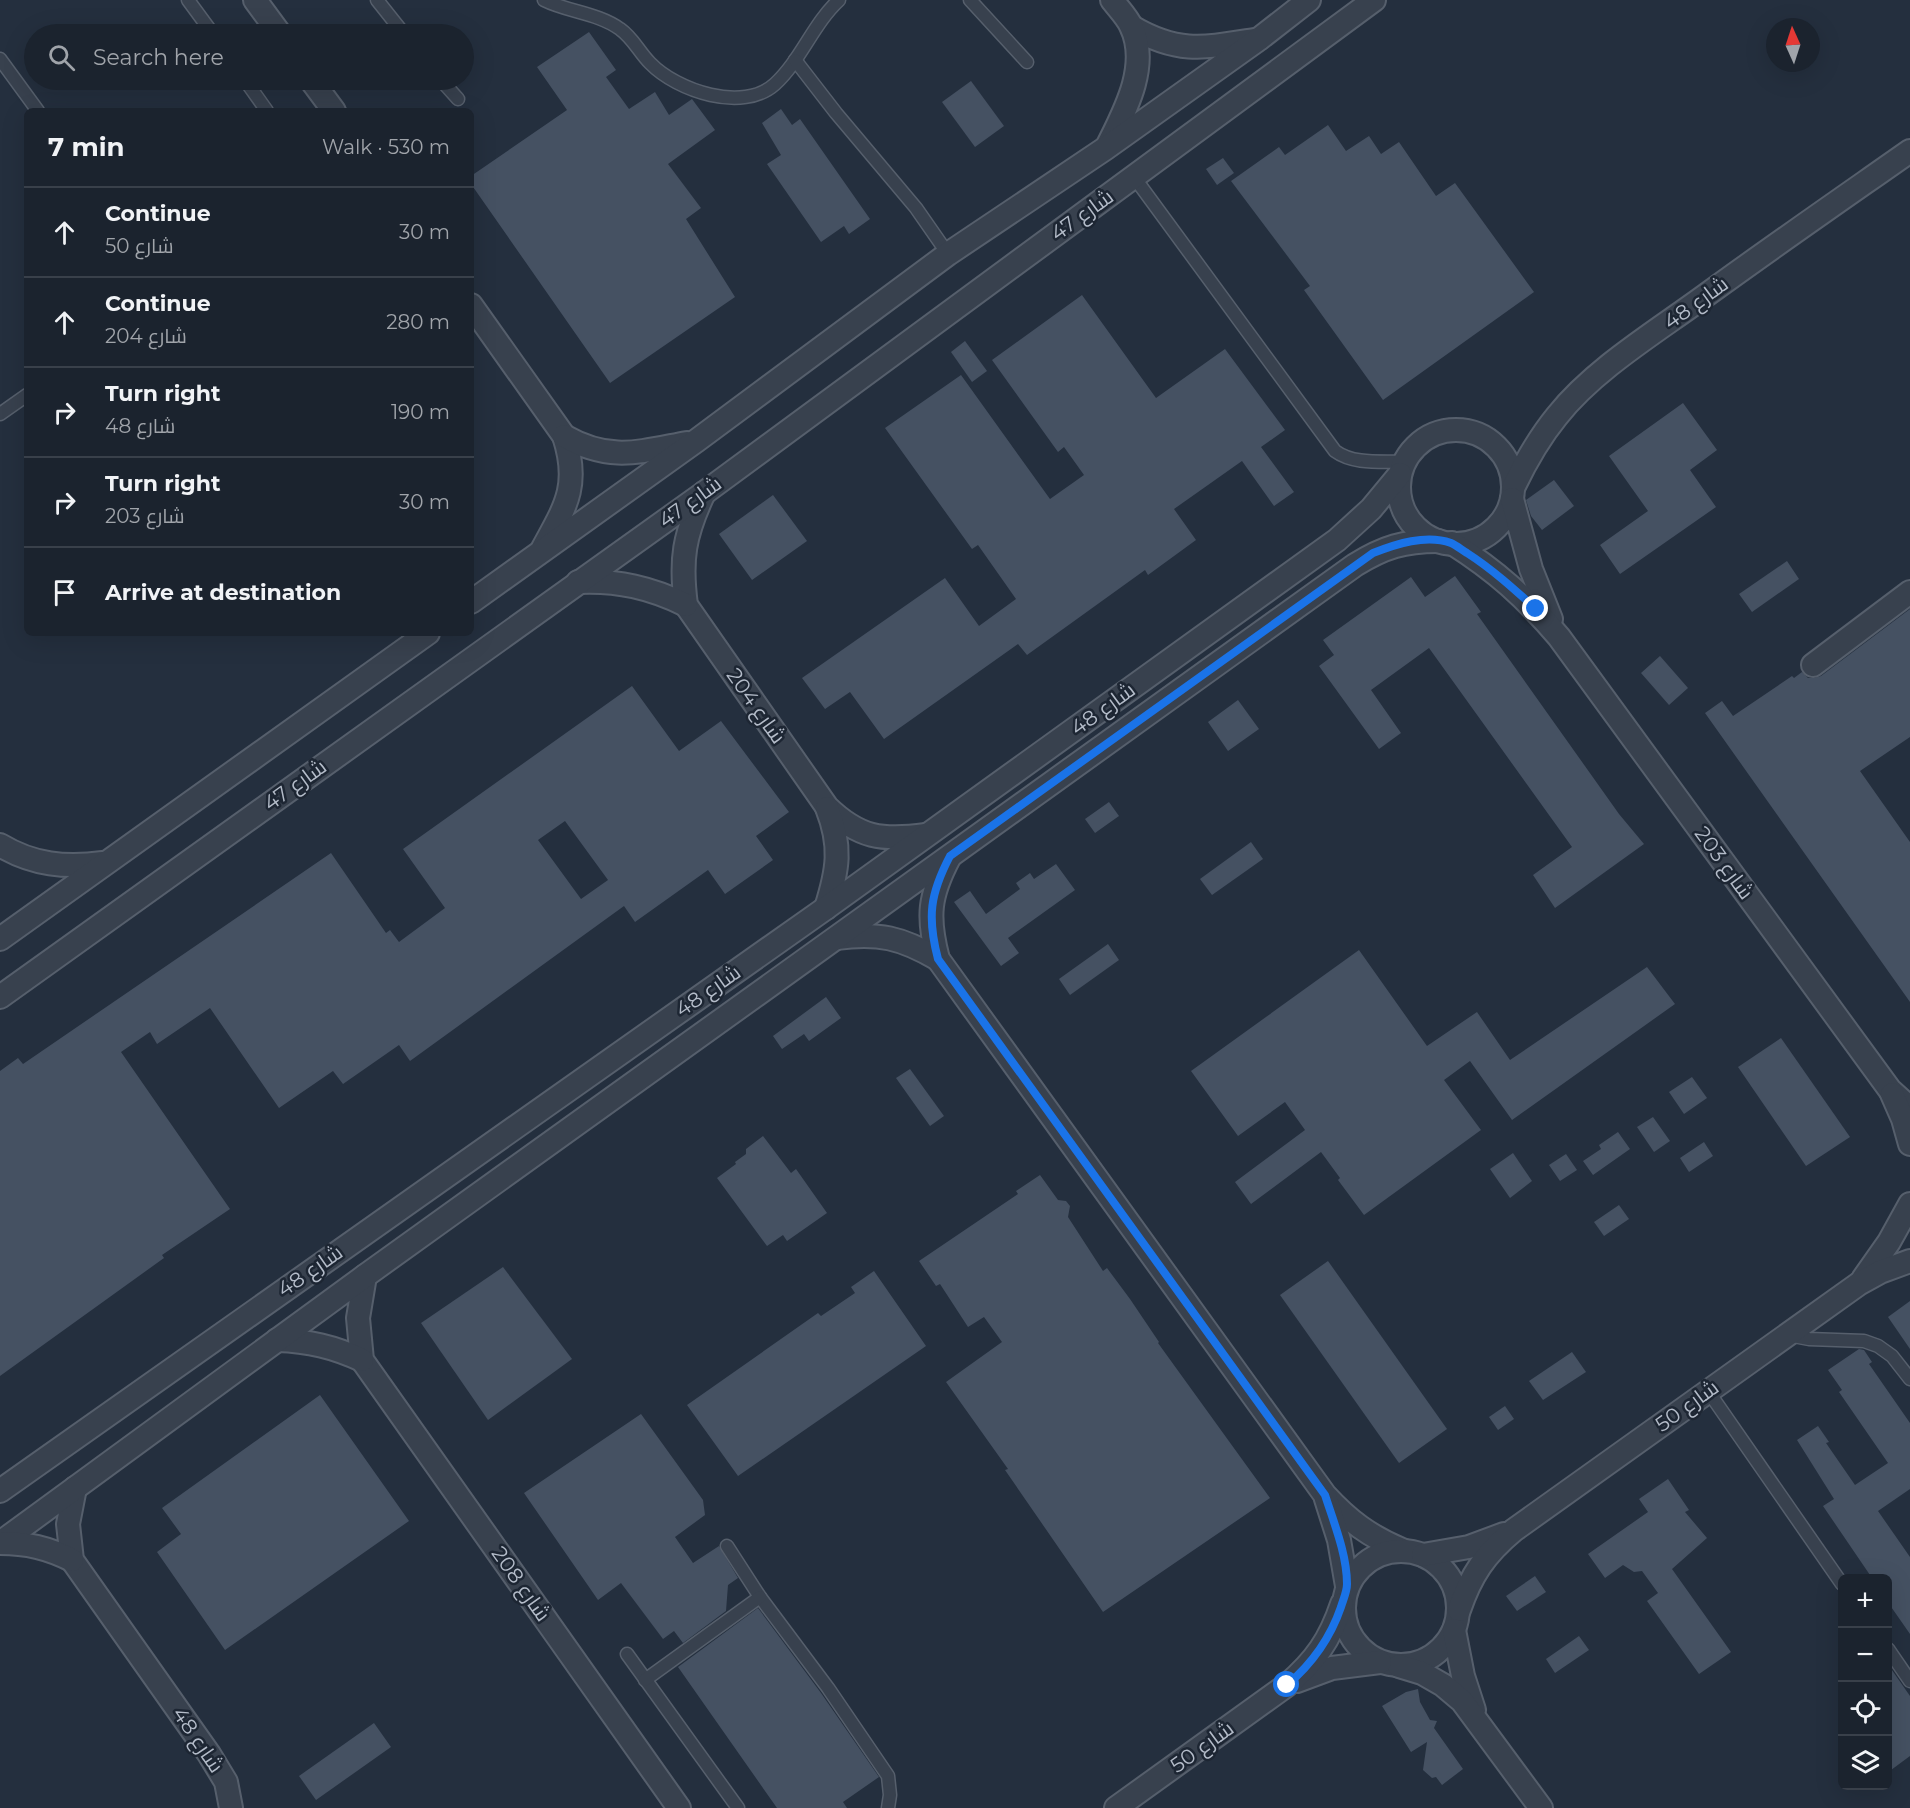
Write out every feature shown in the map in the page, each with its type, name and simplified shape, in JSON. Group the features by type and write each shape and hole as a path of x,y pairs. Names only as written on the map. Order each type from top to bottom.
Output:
{"street":[{"path":"255,0 272,24"},
{"path":"1112,0 1132,27 1169,45 1189,48 1209,47 1259,39"},
{"name":"شارع 47","path":"474,600 696,441 948,254 1106,148 1259,39 1309,0"},
{"name":"شارع 47","path":"0,996 704,493 1374,0"},
{"path":"1106,148 1134,88 1137,68 1132,27"},
{"path":"318,90 332,108"},
{"name":"شارع 48","path":"1513,493 1541,437 1577,394 1606,369 1779,242 1910,151"},
{"path":"474,308 564,436 572,469 571,486 567,502 540,553"},
{"path":"1448,430 1462,430 1482,436 1498,448 1512,472 1513,493 1508,512 1500,523 1490,533 1465,543 1445,542 1420,531 1407,515 1401,502 1399,488 1403,468 1412,450 1434,434 1448,430"},
{"path":"564,436 583,446 603,452 624,454 696,441"},
{"name":"شارع 48","path":"0,1491 826,908 1337,540 1371,509 1403,468"},
{"name":"شارع 204","path":"704,493 692,519 684,547 682,576 686,605 827,807 843,822 861,832 882,838 927,835"},
{"name":"شارع 203","path":"1513,493 1531,569 1559,637"},
{"name":"شارع 48","path":"0,1543 365,1276 1355,565 1373,553 1394,545 1416,541 1445,542"},
{"name":"شارع 203","path":"1445,542 1482,562 1536,609 1559,637 1890,1090 1910,1108"},
{"path":"578,582 623,583 645,588 686,605"},
{"path":"1813,665 1910,592"},
{"path":"0,939 424,636"},
{"name":"شارع 204","path":"826,908 837,865 834,826 827,807"},
{"path":"0,845 14,854 44,864 76,866 107,862"},
{"path":"950,856 938,879 931,906 932,933 938,959 1325,1495 1359,1528 1380,1541 1438,1563 1449,1577 1456,1592 1456,1620 1463,1676 1478,1720"},
{"path":"835,939 862,935 889,937 915,945 938,959"},
{"name":"شارع 203","path":"1890,1090 1903,1119 1910,1144"},
{"name":"شارع 50","path":"1860,1282 1889,1242 1910,1204"},
{"name":"شارع 50","path":"1456,1620 1467,1586 1479,1565 1495,1546 1514,1530 1860,1282 1910,1261"},
{"name":"شارع 208","path":"365,1276 358,1318 362,1360 679,1808"},
{"path":"277,1340 321,1344 362,1360"},
{"name":"شارع 48","path":"75,1488 68,1524 72,1560 209,1754 226,1782 231,1808"},
{"path":"1325,1495 1339,1540 1345,1593 1344,1619 1351,1637 1363,1652 1390,1664 1422,1674 1443,1685 1462,1701 1540,1808"},
{"name":"شارع 50","path":"1412,1552 1469,1547 1514,1530"},
{"name":"شارع 48","path":"0,1543 37,1545 72,1560"},
{"path":"1345,1593 1360,1567 1379,1554 1412,1552"},
{"name":"شارع 50","path":"1116,1808 1287,1685 1307,1668 1323,1647 1335,1624 1345,1593"},
{"path":"1390,1664 1416,1664 1432,1656 1445,1645 1456,1620"},
{"name":"شارع 50","path":"1287,1685 1332,1668 1390,1664"}],"lane":[{"path":"188,0 206,24"},
{"path":"377,0 396,24"},
{"path":"543,0 619,28 635,42 650,63 686,87 719,97 739,98 760,93 775,84 795,60 815,27 839,0"},
{"path":"970,0 1027,62"},
{"path":"0,59 36,108"},
{"path":"795,60 836,113 916,208 948,254"},
{"path":"252,90 265,108"},
{"path":"450,90 458,99"},
{"path":"1134,177 1335,451 1343,457 1355,460 1403,468"},
{"path":"0,414 24,397"},
{"path":"1787,1335 1809,1339 1864,1341 1878,1346 1892,1356 1910,1379"},
{"path":"1708,1391 1838,1578"},
{"path":"728,1546 760,1597 828,1688 888,1776 890,1795 888,1808"},
{"path":"645,1680 760,1597"},
{"path":"627,1654 738,1808"},
{"path":"1892,1656 1910,1681"}],"building":[{"path":"589,32 616,70 606,77 629,109 655,92 669,115 692,99 715,130 668,164 701,208 686,219 735,297 610,383 474,188 474,174 567,110 537,67"},
{"path":"971,81 1004,126 975,147 942,102"},
{"path":"781,109 792,125 800,119 870,219 849,234 844,226 821,242 767,164 781,155 762,123"},
{"path":"1328,125 1346,151 1369,136 1381,154 1399,142 1436,196 1455,183 1534,292 1383,400 1304,290 1310,286 1231,181 1279,147 1285,155"},
{"path":"1223,158 1234,173 1217,185 1206,169"},
{"path":"1082,295 1156,398 1225,349 1285,430 1261,447 1294,492 1274,506 1242,461 1174,509 1196,540 1148,575 1145,570 1027,655 1018,644 884,739 850,692 825,709 802,678 945,578 979,626 1016,599 978,545 972,549 885,428 961,375 1050,499 1084,475 1064,447 1058,452 992,360"},
{"path":"965,341 987,371 972,382 951,352"},
{"path":"1683,403 1717,450 1690,470 1716,507 1620,574 1600,545 1648,511 1609,456"},
{"path":"1554,480 1574,506 1542,530 1531,516 1526,500"},
{"path":"773,495 807,541 752,580 719,534"},
{"path":"1787,561 1799,579 1752,612 1739,594"},
{"path":"1455,576 1481,612 1477,614 1619,814 1644,844 1555,908 1533,875 1572,847 1429,648 1371,690 1401,733 1379,749 1319,666 1334,655 1323,640 1411,577 1425,597"},
{"path":"1910,609 1910,737 1860,771 1910,842 1910,1002 1705,713 1722,701 1733,716 1792,676 1794,678 1802,672 1808,678 1821,676"},
{"path":"1660,656 1688,688 1669,705 1641,673"},
{"path":"632,686 679,751 721,721 789,812 756,836 773,860 725,894 708,870 635,922 624,906 410,1061 399,1045 343,1084 333,1071 279,1108 210,1008 157,1044 150,1032 121,1052 230,1209 162,1255 164,1258 0,1376 0,1071 18,1058 23,1064 331,853 386,933 390,930 399,942 445,908 403,849","holes":["565,821 608,880 581,899 538,840"]},
{"path":"1238,700 1259,729 1228,751 1208,722"},
{"path":"1109,802 1119,816 1095,833 1085,819"},
{"path":"1251,842 1263,859 1212,895 1200,879"},
{"path":"1056,864 1075,890 1008,938 1019,953 1001,966 954,902 970,891 986,914 1020,889 1016,883 1030,873 1034,879"},
{"path":"1108,944 1119,960 1070,995 1059,979"},
{"path":"1359,950 1427,1046 1477,1012 1510,1060 1647,967 1675,1004 1512,1120 1470,1061 1444,1080 1481,1130 1364,1215 1321,1152 1251,1204 1235,1182 1305,1130 1285,1102 1238,1136 1191,1071"},
{"path":"826,997 841,1018 809,1041 804,1034 782,1049 773,1036"},
{"path":"1781,1038 1850,1137 1806,1166 1738,1067"},
{"path":"910,1069 944,1116 930,1126 896,1078"},
{"path":"1692,1077 1707,1098 1684,1114 1669,1092"},
{"path":"1653,1117 1670,1141 1654,1152 1637,1127"},
{"path":"1618,1132 1630,1149 1593,1175 1583,1161 1601,1149 1599,1145"},
{"path":"763,1136 791,1173 796,1169 827,1213 787,1241 783,1235 767,1246 717,1178 736,1164 735,1162 746,1154 746,1149"},
{"path":"1704,1142 1713,1156 1689,1172 1680,1158"},
{"path":"1513,1153 1532,1181 1510,1198 1490,1169"},
{"path":"1566,1154 1577,1170 1560,1181 1549,1165"},
{"path":"1040,1175 1058,1200 1066,1201 1070,1206 1068,1217 1103,1271 1107,1268 1130,1299 1158,1343 1270,1498 1103,1612 1005,1470 1008,1469 946,1382 1002,1342 984,1317 968,1327 940,1284 936,1286 919,1261 1018,1194 1016,1191"},
{"path":"1619,1205 1629,1219 1604,1236 1594,1222"},
{"path":"1328,1261 1447,1429 1399,1463 1280,1295"},
{"path":"503,1267 572,1359 488,1420 421,1323"},
{"path":"874,1271 926,1346 738,1476 687,1405 818,1313 821,1316 855,1293 851,1287"},
{"path":"1910,1301 1910,1349 1888,1317"},
{"path":"1859,1349 1864,1350 1872,1362 1869,1364 1910,1423 1910,1489 1878,1511 1910,1557 1910,1634 1892,1608 1892,1574 1869,1574 1823,1506 1834,1499 1797,1440 1818,1426 1829,1442 1826,1443 1855,1485 1888,1463 1839,1392 1842,1390 1828,1370"},
{"path":"1572,1352 1586,1372 1543,1400 1529,1381"},
{"path":"320,1395 409,1521 225,1650 157,1552 181,1534 162,1508"},
{"path":"1505,1406 1514,1419 1498,1430 1489,1417"},
{"path":"641,1414 703,1500 705,1515 675,1537 693,1563 719,1546 738,1578 728,1585 726,1611 683,1643 674,1631 663,1639 621,1583 598,1600 524,1493"},
{"path":"1668,1479 1689,1510 1685,1512 1707,1538 1672,1569 1731,1652 1699,1674 1647,1601 1658,1593 1642,1571 1634,1572 1623,1565 1605,1578 1588,1554 1648,1512 1639,1499"},
{"path":"1535,1576 1546,1592 1517,1611 1506,1596"},
{"path":"758,1608 879,1777 843,1802 847,1808 777,1808 678,1667"},
{"path":"1579,1636 1589,1650 1555,1673 1546,1659"},
{"path":"1892,1670 1910,1696 1910,1756 1892,1769"},
{"path":"1418,1689 1420,1702 1430,1720 1437,1721 1434,1728 1463,1769 1442,1785 1436,1777 1432,1778 1423,1770 1427,1742 1411,1752 1382,1706 1406,1692"},
{"path":"374,1723 391,1747 316,1800 299,1776"}],"route":[{"path":"1287,1685 1307,1668 1323,1647 1335,1624 1347,1586 1339,1540 1325,1495 938,959 932,933 931,906 938,879 950,856 1373,553 1394,545 1416,541 1452,543 1482,562 1536,609"}]}
